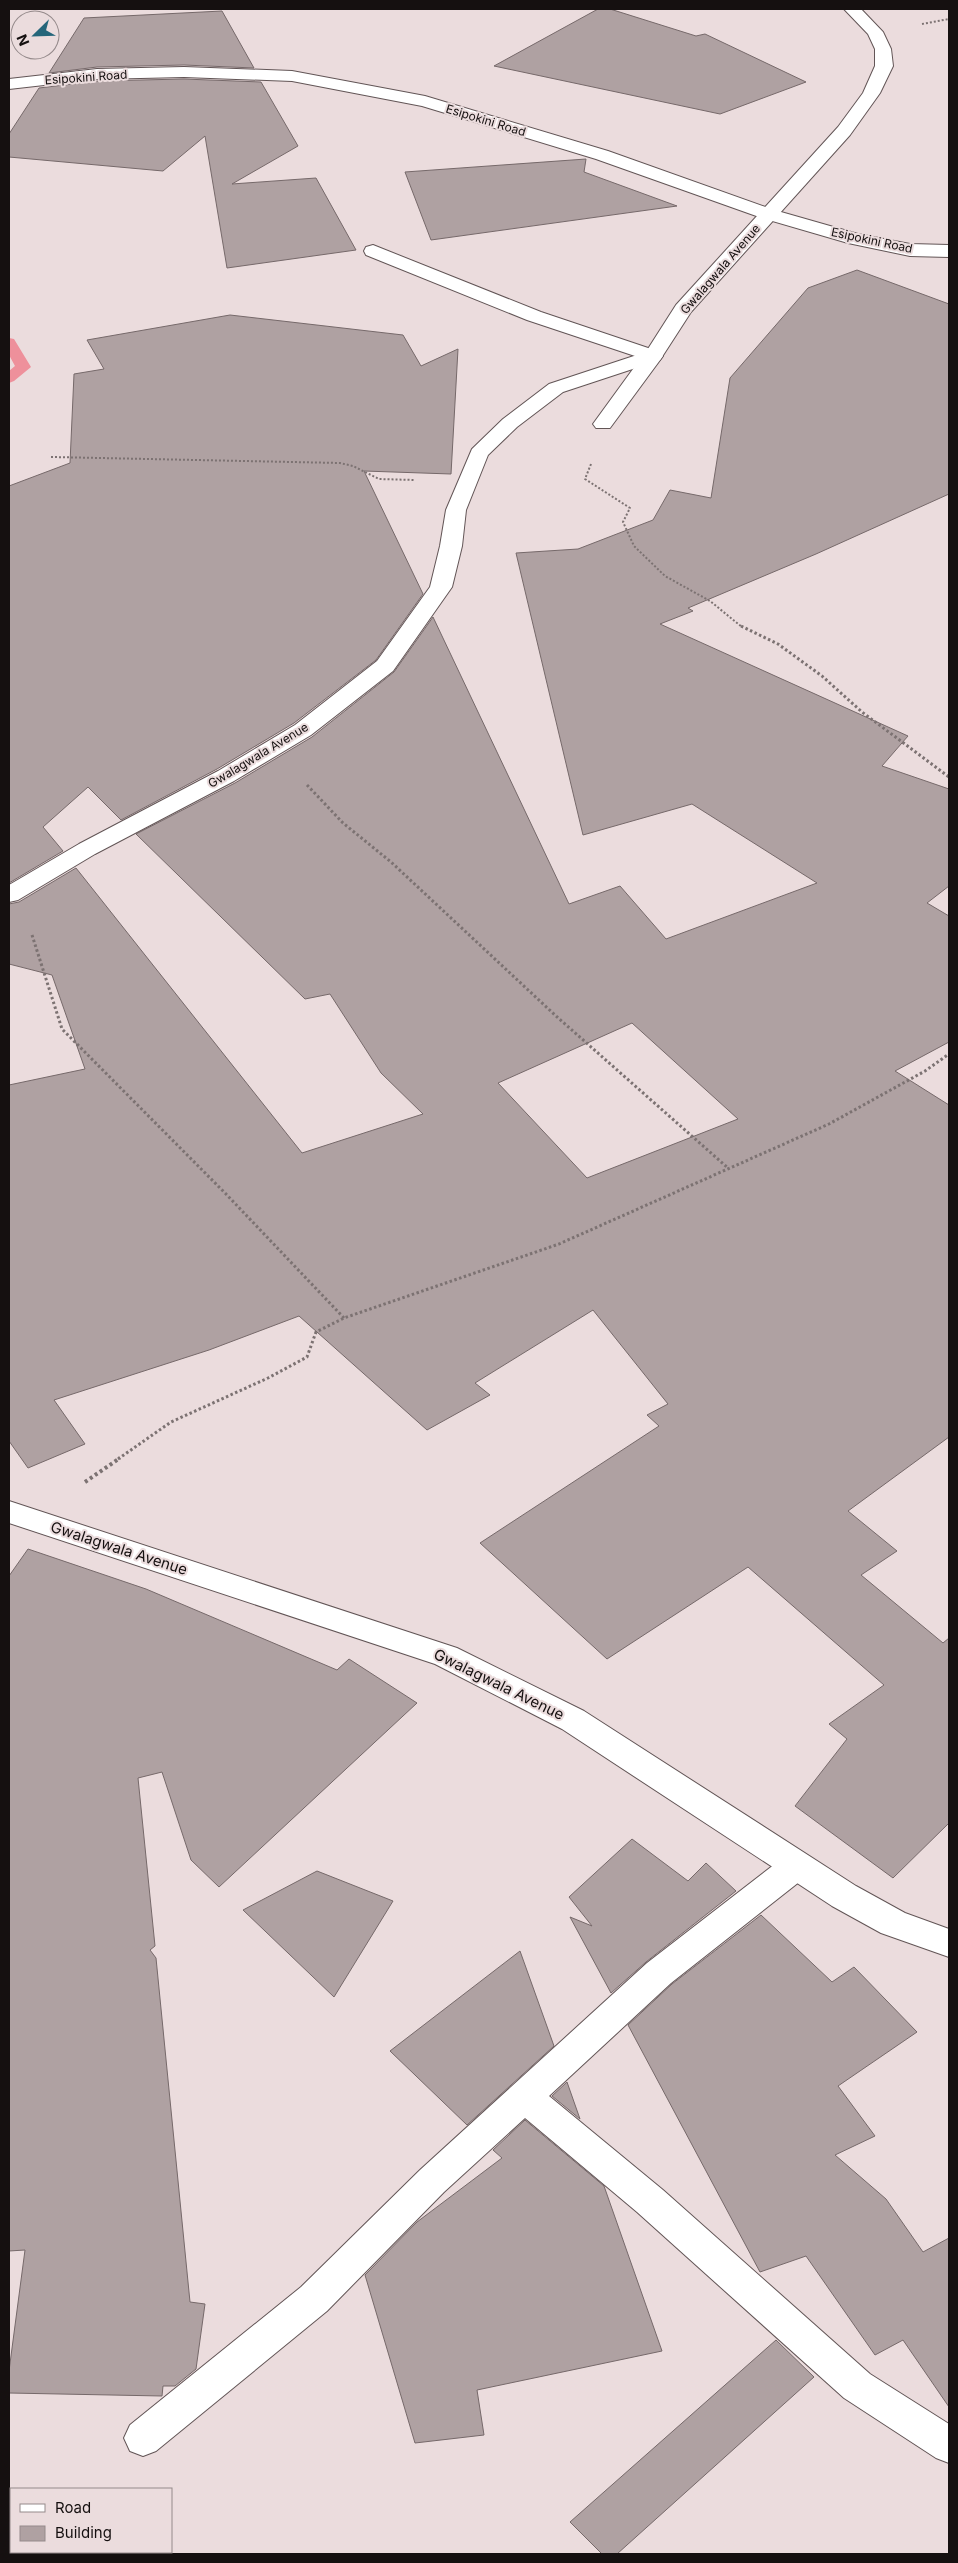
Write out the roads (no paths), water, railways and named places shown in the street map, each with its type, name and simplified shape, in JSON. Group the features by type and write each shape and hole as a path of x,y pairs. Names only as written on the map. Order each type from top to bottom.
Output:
{"street":[{"name":"Gwalagwala Avenue","path":"13,892 87,849 226,776 303,730 385,666 441,587 451,546 456,510 479,453 510,423 556,388 653,356 683,310 844,131 871,93 884,66 883,49 875,32 852,9"},
{"name":"Esipokini Road","path":"9,84 97,74 184,72 292,76 425,101 602,155 768,214 855,239 910,250 949,252"},
{"path":"373,252 534,316 653,356 603,424"},
{"name":"Gwalagwala Avenue","path":"9,1512 446,1656 573,1720 844,1896 893,1923 949,1942"},
{"path":"143,2438 201,2393 314,2299 424,2188 659,1973 796,1866"},
{"path":"524,2096 650,2201 857,2386 949,2445"}],"waterway":[{"path":"9,342 23,367 9,378"}]}
